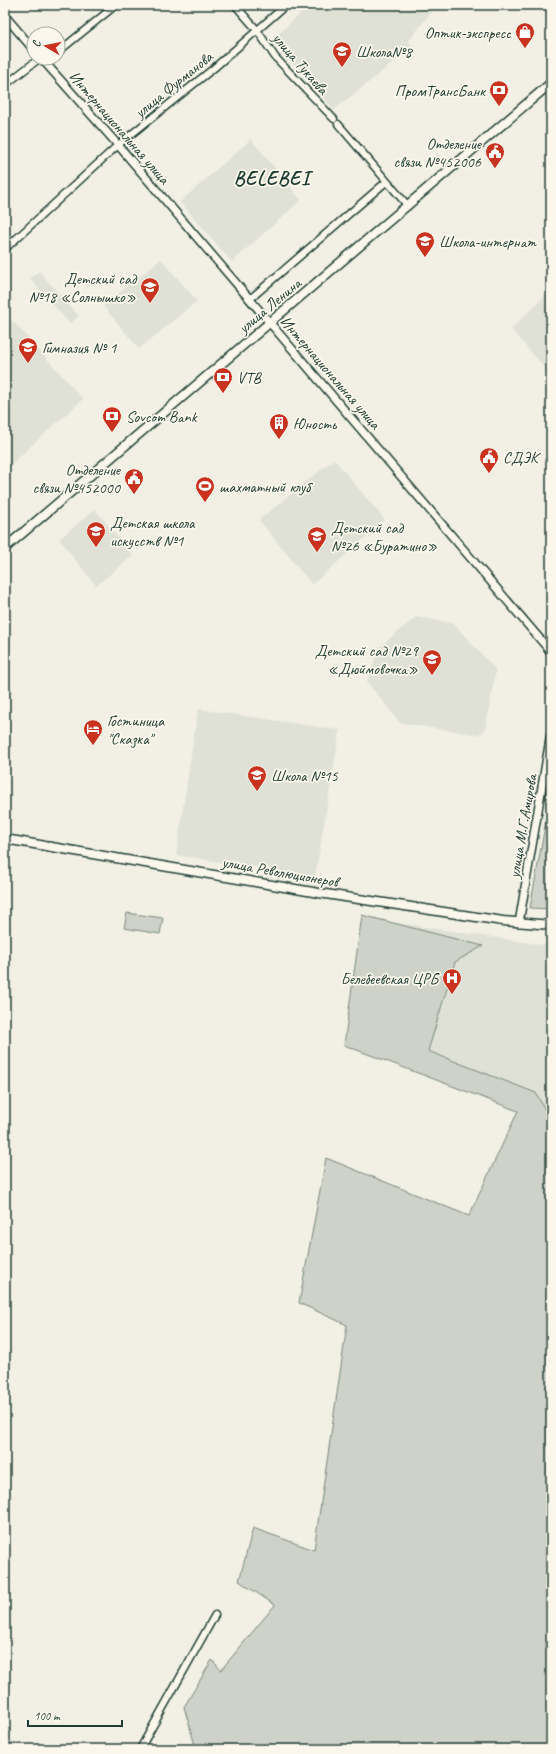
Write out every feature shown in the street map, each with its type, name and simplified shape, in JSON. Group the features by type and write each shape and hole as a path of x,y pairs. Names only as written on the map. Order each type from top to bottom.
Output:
{"main road":[{"name":"улица Ленина","path":"7,544 408,206 551,83"},
{"name":"улица Революционеров","path":"5,839 319,892 520,923 551,925"}],"street":[{"path":"66,46 116,5"},
{"name":"улица Тукаева","path":"235,5 257,30 275,57 336,121 386,182 408,206"},
{"name":"улица Фурманова","path":"5,249 118,145 214,68 286,5"},
{"path":"5,16 26,41"},
{"path":"5,85 30,66"},
{"name":"Интернациональная улица","path":"47,66 118,145 551,652"},
{"path":"250,299 386,182"},
{"name":"улица М.Г.Амирова","path":"520,923 551,733"},
{"path":"140,1749 216,1615"}],"shaded area":[{"name":"Школа№8","path":"309,5 437,5 409,41 413,47 334,110 272,40"},
{"path":"251,139 301,200 232,262 180,202"},
{"name":"Детский сад №18 «Солнышко»","path":"161,259 197,301 139,349 103,306"},
{"path":"39,271 79,316 70,324 30,279"},
{"path":"551,290 551,375 511,329"},
{"name":"Гимназия № 1","path":"13,321 83,399 7,468 5,466 5,329"},
{"name":"Детский сад №26 «Буратино»","path":"334,459 385,520 312,585 259,520"},
{"name":"Детская школа искусств №1","path":"95,509 133,556 96,586 59,539"},
{"name":"Детский сад №29 «Дюймовочка»","path":"416,617 453,623 496,670 485,730 479,735 400,723 367,682 379,647"},
{"name":"Школа №15","path":"198,709 340,730 315,877 176,855"},
{"path":"551,776 551,800 545,799"},
{"path":"549,804 551,805 551,909 530,908"},
{"path":"127,913 163,918 160,934 124,928"},
{"path":"362,915 483,946 455,962 428,1051 536,1093 551,1121 551,1749 196,1749 184,1707 212,1660 221,1670 275,1605 239,1581 253,1528 314,1550 347,1325 299,1303 326,1158 469,1216 518,1111 344,1045"},
{"name":"Белебеевская ЦРБ","path":"365,918 551,946 551,1118 346,1044"}],"place":[{"name":"Оптик-экспресс","path":"525,49"},
{"name":"Школа№8","path":"342,68"},
{"name":"ПромТрансБанк","path":"499,107"},
{"name":"Отделение связи №452006","path":"495,169"},
{"name":"Школа-интернат","path":"425,258"},
{"name":"Детский сад №18 «Солнышко»","path":"150,304"},
{"name":"Гимназия № 1","path":"28,364"},
{"name":"VTB","path":"223,394"},
{"name":"Sovcom Bank","path":"112,433"},
{"name":"Юность","path":"279,440"},
{"name":"СДЭК","path":"489,474"},
{"name":"Отделение связи №452000","path":"134,495"},
{"name":"шахматный клуб","path":"205,503"},
{"name":"Детская школа искусств №1","path":"96,548"},
{"name":"Детский сад №26 «Буратино»","path":"317,553"},
{"name":"Детский сад №29 «Дюймовочка»","path":"432,676"},
{"name":"Гостиница \"Сказка\"","path":"93,746"},
{"name":"Школа №15","path":"257,792"},
{"name":"Белебеевская ЦРБ","path":"452,995"}],"district":[{"name":"BELEBEI","path":"272,178"}]}
